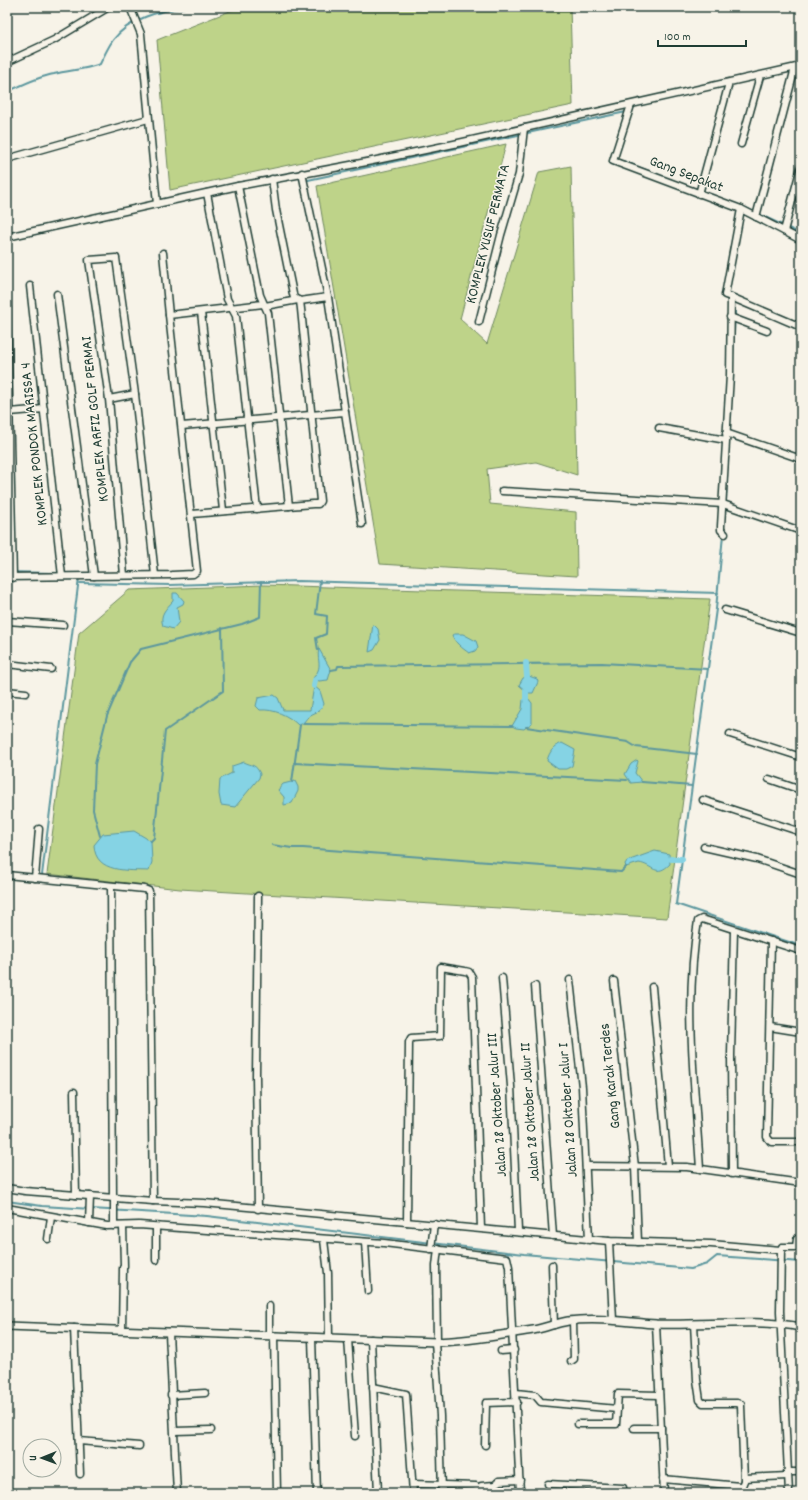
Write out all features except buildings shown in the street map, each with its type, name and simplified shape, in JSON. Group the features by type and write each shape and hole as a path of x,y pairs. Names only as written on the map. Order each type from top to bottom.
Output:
{"street":[{"path":"7,62 54,40 109,7"},
{"path":"131,7 140,27 157,204"},
{"path":"7,237 238,186 372,161 798,67 757,215"},
{"path":"741,144 760,76"},
{"path":"700,191 729,83"},
{"name":"Gang Sepakat","path":"631,105 613,161 700,191 757,215 801,240"},
{"path":"7,159 148,119"},
{"name":"KOMPLEK YUSUF PERMATA","path":"479,322 501,235 520,174 524,128"},
{"path":"784,230 801,167"},
{"path":"302,173 328,297 362,524"},
{"path":"272,179 290,282 294,298 299,300"},
{"path":"238,186 264,305 270,325 289,506"},
{"path":"207,193 226,299 236,316 256,508"},
{"path":"741,209 725,295 801,327"},
{"path":"7,307 10,412 11,575 124,576 193,574 197,572 192,514 163,254"},
{"name":"KOMPLEK ARFIZ GOLF PERMAI","path":"124,576 109,399 89,260 116,258 135,394"},
{"name":"KOMPLEK PONDOK MARISSA 4","path":"30,286 62,576"},
{"path":"57,294 94,576"},
{"path":"169,315 328,297"},
{"path":"725,534 721,528 728,435 733,318 731,297"},
{"path":"192,514 224,510 318,504 320,501 299,300"},
{"path":"201,312 224,510"},
{"path":"733,318 767,331"},
{"path":"109,399 135,394 155,575"},
{"path":"10,412 44,409"},
{"path":"182,426 345,412"},
{"path":"659,428 728,435 801,459"},
{"path":"502,491 723,504 801,531"},
{"path":"725,610 801,633"},
{"path":"7,621 63,625"},
{"path":"7,664 51,669"},
{"path":"7,691 26,693"},
{"path":"730,734 801,756"},
{"path":"769,779 801,790"},
{"path":"703,800 801,832"},
{"path":"35,878 39,829"},
{"path":"704,847 757,859 799,873"},
{"path":"7,875 144,888 149,891 153,1201"},
{"path":"111,886 114,1224"},
{"path":"258,896 256,1133 258,1209"},
{"path":"700,1169 692,1016 693,958 698,920 702,919 801,951"},
{"path":"732,1174 731,1055 734,930"},
{"path":"770,942 770,1027 767,1137 771,1142 801,1142"},
{"path":"407,1222 409,1040 440,1036 441,967 469,972 472,977 481,1228"},
{"name":"Jalan 28 Oktober Jalur III","path":"502,978 511,1086 518,1231"},
{"name":"Jalan 28 Oktober Jalur I","path":"570,980 581,1081 589,1240"},
{"name":"Gang Karak Terdes","path":"614,981 635,1167 638,1242"},
{"name":"Jalan 28 Oktober Jalur II","path":"535,986 554,1236"},
{"path":"652,987 668,1166"},
{"path":"770,1027 801,1032"},
{"path":"74,1092 76,1195"},
{"path":"586,1166 668,1166 801,1183"},
{"path":"7,1188 113,1198 204,1203 518,1231 589,1240 712,1244 780,1253"},
{"path":"90,1196 90,1222"},
{"path":"7,1208 51,1217 123,1226 139,1225 208,1229 324,1240 431,1246 438,1249 508,1259 514,1332 520,1493"},
{"path":"48,1239 51,1217"},
{"path":"431,1246 434,1224"},
{"path":"122,1330 123,1226"},
{"path":"156,1227 156,1260"},
{"path":"789,1493 779,1265 782,1247 796,1247 798,1239 801,1237"},
{"path":"324,1240 328,1273 329,1338"},
{"path":"609,1241 609,1266 613,1320"},
{"path":"365,1242 368,1291"},
{"path":"438,1249 436,1342 442,1493"},
{"path":"552,1265 554,1325"},
{"path":"270,1306 277,1493"},
{"path":"7,1326 436,1342 514,1332 573,1321 613,1320 656,1324 694,1324 754,1321 801,1326"},
{"path":"571,1361 574,1359 575,1349 573,1321"},
{"path":"656,1324 664,1493"},
{"path":"694,1324 697,1380 700,1400 703,1402 737,1403 741,1406 743,1486"},
{"path":"74,1328 80,1474"},
{"path":"169,1333 177,1493"},
{"path":"312,1338 317,1493"},
{"path":"348,1339 355,1436"},
{"path":"371,1339 378,1493"},
{"path":"501,1351 514,1350"},
{"path":"374,1387 406,1394 413,1493"},
{"path":"172,1395 205,1393"},
{"path":"516,1393 535,1395 542,1402 617,1409"},
{"path":"578,1424 616,1424 618,1394 659,1395"},
{"path":"484,1445 486,1403 517,1402"},
{"path":"634,1428 661,1428"},
{"path":"175,1431 211,1430"},
{"path":"79,1441 139,1446"},
{"path":"663,1479 743,1486 787,1474 801,1472"},
{"path":"480,1491 481,1486 495,1485 498,1481 520,1480"},
{"path":"413,1484 476,1486 480,1491"},
{"path":"548,1484 623,1488 623,1493"}],"green space":[{"path":"240,7 570,7 573,105 170,190 157,40"},
{"path":"506,144 460,319 487,344 539,172 571,166 577,475 536,462 487,469 490,504 576,512 577,576 380,564 317,186"},
{"path":"264,585 710,599 667,918 180,889 47,874 79,633 129,590"}],"water":[{"path":"173,593 177,593 184,601 183,604 177,607 179,622 173,629 163,626 162,618 164,612 173,601"},
{"path":"373,624 378,629 380,640 374,650 369,652"},
{"path":"463,634 476,641 478,647 475,651 469,653 455,640 452,635"},
{"path":"319,649 331,670 328,680 319,681 313,678 319,667"},
{"path":"529,676 537,679 538,682 533,693 528,693 519,685 523,678"},
{"path":"314,686 320,691 324,704 317,712 310,715 300,725 280,713 260,710 256,706 258,698 274,695 278,698 283,710 310,710"},
{"path":"528,698 532,703 532,723 524,729 516,728 512,726 522,709 523,700"},
{"path":"562,743 575,750 572,766 566,769 558,769 547,761 552,750"},
{"path":"637,760 635,773 642,782 631,783 625,774 631,764"},
{"path":"244,762 257,768 260,774 259,778 235,807 221,805 219,794 220,779 232,773 232,766"},
{"path":"295,781 298,791 292,803 284,805 284,797 278,790 283,784"},
{"path":"134,831 151,841 152,862 149,871 123,870 107,866 100,861 96,854 94,845 103,834"},
{"path":"655,851 669,854 670,864 661,870 654,870 644,864 639,863 626,867 625,864 627,861"}],"waterway":[{"path":"7,92 42,77 88,68 100,64 113,40 128,26 155,13 185,7"},
{"path":"308,180 626,112 618,135"},
{"path":"623,161 721,199"},
{"path":"746,208 801,234"},
{"path":"733,356 735,311"},
{"path":"726,500 727,476"},
{"path":"723,535 716,609 676,904 801,946"},
{"path":"7,572 54,573"},
{"path":"42,875 79,578"},
{"path":"80,583 170,585 299,581 718,593"},
{"path":"318,650 316,638 326,634 327,616 316,614 320,581"},
{"path":"100,836 93,810 95,764 107,716 130,662 141,649 242,624 260,617 261,582"},
{"path":"151,841 154,838 165,731 223,691 222,628"},
{"path":"526,663 527,677"},
{"path":"331,670 337,669 338,666 602,663 708,669"},
{"path":"314,686 315,680"},
{"path":"526,690 526,699"},
{"path":"303,724 512,726"},
{"path":"292,782 300,725"},
{"path":"526,727 628,742 636,747 697,754"},
{"path":"294,763 627,780"},
{"path":"642,782 692,786"},
{"path":"272,845 292,848 621,872 626,867"},
{"path":"671,859 682,859"},
{"path":"7,1201 42,1206 207,1216 524,1254 691,1269 707,1264 717,1256 801,1262"}]}
